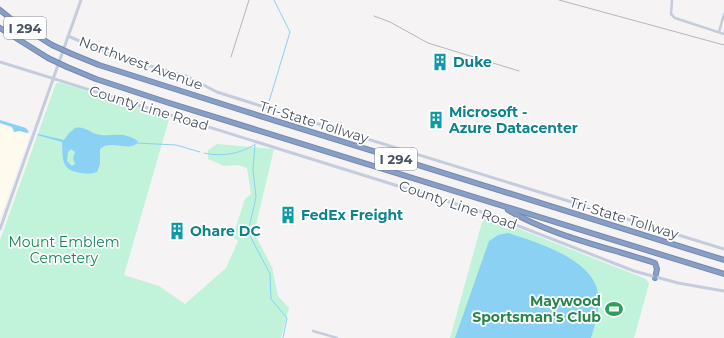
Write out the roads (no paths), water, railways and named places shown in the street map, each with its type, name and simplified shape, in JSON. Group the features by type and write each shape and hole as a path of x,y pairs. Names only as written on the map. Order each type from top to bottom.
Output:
{"highway":[{"name":"Tri-State Tollway","path":"0,10 15,22 52,45 98,65 724,260"},
{"name":"Tri-State Tollway","path":"0,28 48,58 96,79 500,206 724,274"},
{"path":"500,206 521,218 566,235 654,263 657,269 655,278"}],"street":[{"path":"0,229 81,0"},
{"path":"672,0 670,14 680,21 724,34"},
{"path":"719,32 724,14"},
{"name":"Northwest Avenue","path":"68,36 110,54 188,77 230,96 724,249"},
{"name":"County Line Road","path":"0,62 488,214 634,272 655,278 724,291"},
{"path":"313,331 337,338"}],"water":[{"path":"0,120 26,128 29,132 14,132 12,127 0,123"},
{"path":"75,128 81,128 96,134 121,135 138,141 134,145 129,146 104,146 100,149 100,164 97,172 83,173 69,169 66,166 63,158 62,142 37,135 64,140","holes":["71,149 75,152 73,158 75,164 72,166 67,161 68,152"]},
{"path":"508,233 533,241 575,261 594,281 598,293 599,304 591,338 455,338 489,241 498,235"}],"waterway":[{"path":"268,105 290,32 274,0"},
{"path":"136,143 176,145 200,152"},
{"path":"255,144 253,170 256,197 248,232 270,274 271,299 287,318 283,338"},
{"path":"204,153 224,155 236,153 254,145"}],"railway":[{"path":"231,57 249,0"},
{"path":"559,0 724,45"},
{"path":"374,16 390,22 428,43 519,71"}],"place":[{"name":"Duke","path":"440,62"},
{"name":"Microsoft - Azure Datacenter","path":"436,120"},
{"name":"FedEx Freight","path":"288,215"},
{"name":"Ohare DC","path":"177,231"},
{"name":"Maywood Sportsman's Club","path":"614,309"}],"park label":[{"name":"Mount Emblem Cemetery","path":"64,250"}]}
